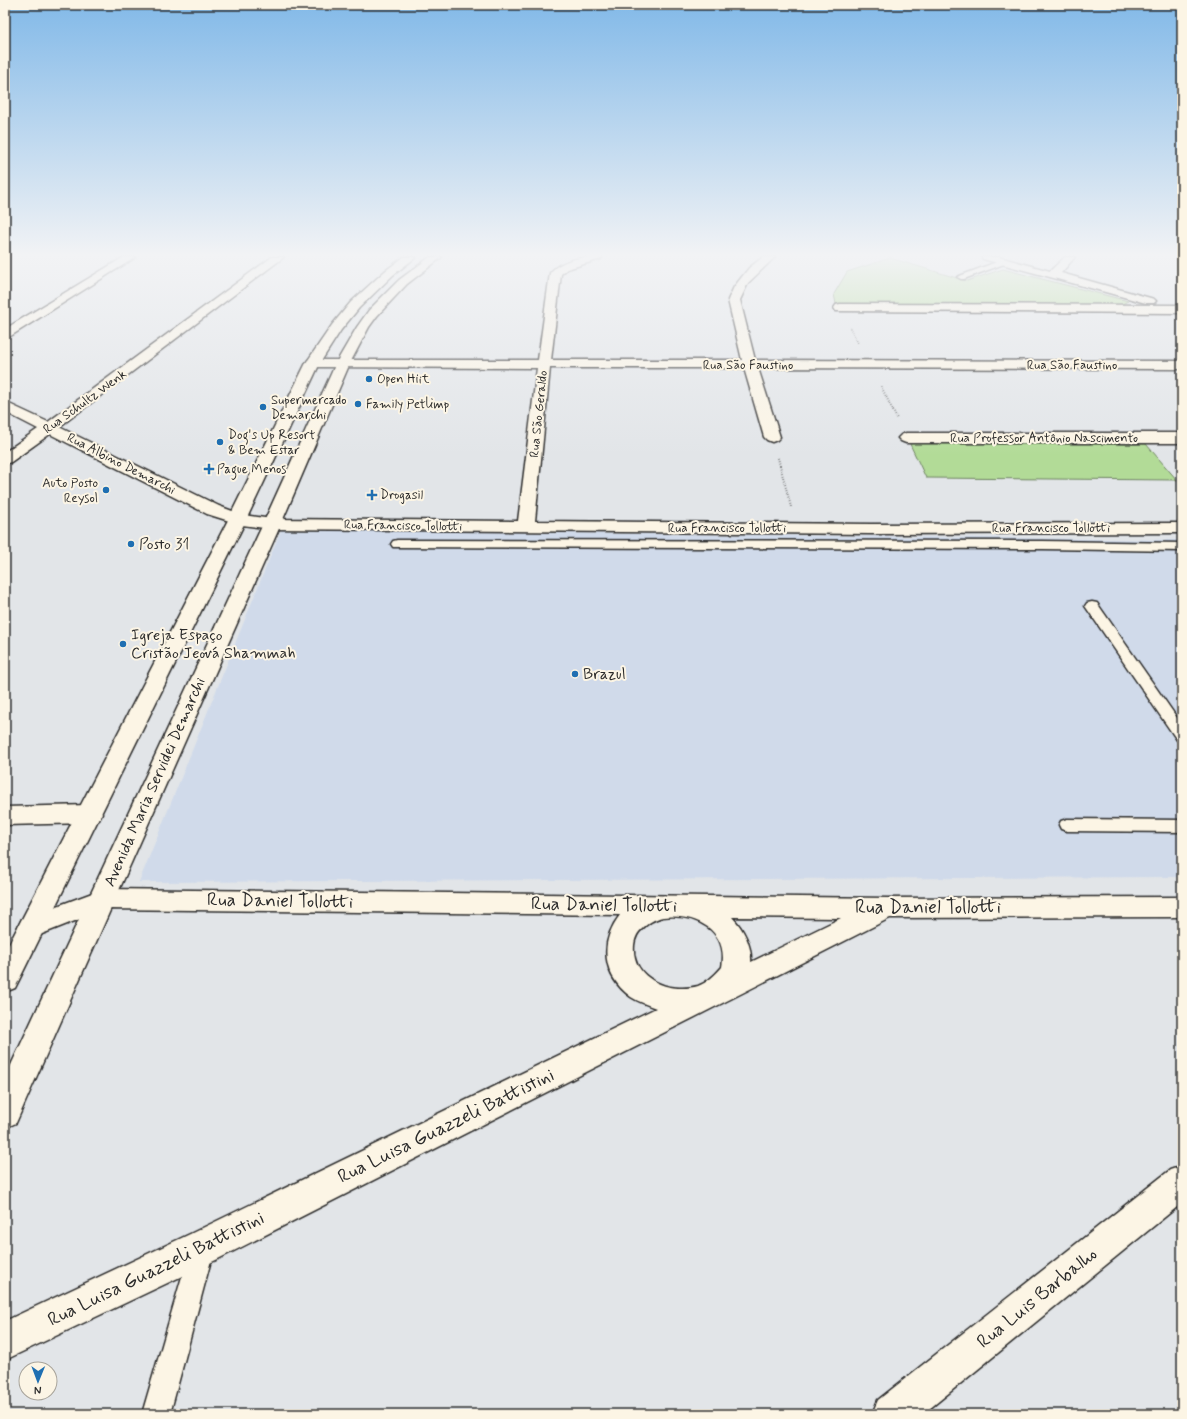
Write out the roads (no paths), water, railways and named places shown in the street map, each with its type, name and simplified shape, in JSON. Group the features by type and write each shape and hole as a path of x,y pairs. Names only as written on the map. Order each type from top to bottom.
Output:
{"street":[{"path":"5,334 23,323"},
{"name":"Rua Schultz Wenk","path":"5,459 190,323"},
{"path":"5,980 237,520 313,363 340,323"},
{"name":"Avenida Maria Servidei Demarchi","path":"5,1113 272,524 343,363 365,323"},
{"name":"Rua São Geraldo","path":"526,527 549,323"},
{"path":"740,323 750,365 772,437"},
{"name":"Rua São Faustino","path":"313,363 1182,365"},
{"name":"Rua Albino Demarchi","path":"5,406 213,510 237,520 272,524"},
{"name":"Rua Professor Antônio Nascimento","path":"906,438 1182,438"},
{"name":"Rua Francisco Tollotti","path":"272,524 797,529 1182,528"},
{"path":"5,816 90,814"},
{"name":"Rua Daniel Tollotti","path":"32,928 103,899 887,908 1182,907"},
{"path":"672,906 691,907 708,914 723,924 732,937 737,952 736,968 728,982 714,992 696,999 675,1000 655,996 638,986 625,973 619,957 619,941 626,927 643,913 654,908 672,906"},
{"name":"Rua Luisa Guazzeli Battistini","path":"5,1341 203,1247 714,992 887,908"},
{"name":"Rua Luis Barbalho","path":"892,1414 1182,1182"}],"lane":[{"path":"397,544 1035,545 1182,547"},
{"path":"1092,606 1182,736"},
{"path":"1067,825 1182,826"},
{"path":"156,1414 203,1247"}],"place":[{"name":"Open Hiit","path":"369,379"},
{"name":"Family Petlimp","path":"358,404"},
{"name":"Supermercado Demarchi","path":"263,407"},
{"name":"Dog's Up Resort & Bem Estar","path":"220,442"},
{"name":"Pague Menos","path":"209,469"},
{"name":"Auto Posto Reysol","path":"106,490"},
{"name":"Drogasil","path":"372,495"},
{"name":"Posto 31","path":"131,544"},
{"name":"Igreja Espaço Cristão Jeová Shammah","path":"123,644"},
{"name":"Brazul","path":"575,674"}]}
